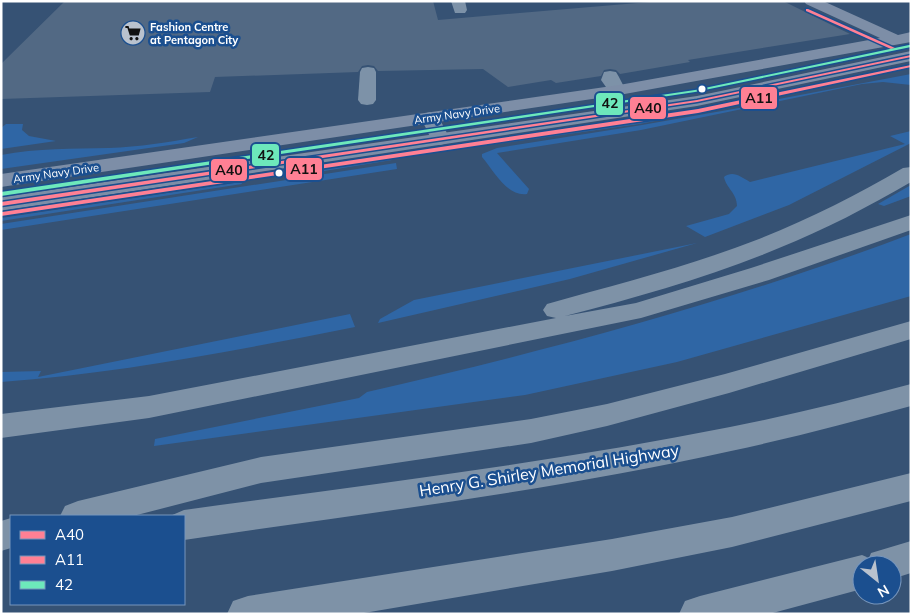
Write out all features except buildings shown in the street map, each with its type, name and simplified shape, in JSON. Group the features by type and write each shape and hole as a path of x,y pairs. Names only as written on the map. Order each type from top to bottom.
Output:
{"highway":[{"path":"415,353 683,273 766,245 835,215 911,173"},
{"path":"1,426 148,407 641,310 760,274 911,222"},
{"path":"82,515 261,470 531,431 606,416 911,330"},
{"name":"Henry G. Shirley Memorial Highway","path":"185,525 575,469 776,430 911,395"},
{"path":"248,614 612,555 732,532 911,487"},
{"path":"700,614 852,575"}],"main road":[{"path":"811,1 907,38"},
{"path":"842,1 907,38"},
{"name":"Army Navy Drive","path":"1,181 430,118 614,83 722,72 875,42 907,38"},
{"name":"Army Navy Drive","path":"1,204 698,101 911,56"},
{"path":"572,121 617,106 623,98 614,83"}],"lane":[{"path":"367,100 368,72"},
{"path":"430,118 440,139"}],"shaded area":[{"path":"911,74 911,85 883,82 862,84 641,130 497,153 529,189 527,194 520,194 507,187 482,157 482,154 497,148 756,105 763,102"},
{"path":"757,100 752,103 639,124 490,145"},
{"path":"6,124 23,124 22,130 29,136 56,141 1,149 1,128"},
{"path":"911,131 911,143 789,205 705,237 686,226 729,214 737,206 737,201 725,181 724,177 727,175 737,175 750,182 905,144 890,136"},
{"path":"198,137 184,143 1,169 1,155 55,149 131,147"},
{"path":"390,158 392,160 287,177 286,175"},
{"path":"396,163 397,169 1,230 1,224"},
{"path":"241,182 242,184 1,221 1,218"},
{"path":"911,185 911,196 884,206 878,204"},
{"path":"911,234 911,296 677,362 525,395 154,446 155,439 359,398 367,392 505,359 642,322 777,281"},
{"path":"697,243 570,279 378,323 380,319 414,300"},
{"path":"350,314 355,327 135,367 1,382 1,372 41,371 38,377"}],"transit line":[{"name":"A11","path":"807,10 893,48"},
{"name":"42","path":"1,194 695,91 909,46"},
{"name":"A40","path":"1,204 697,101 911,56"},
{"name":"A11","path":"2,214 698,111 911,66"}],"place":[{"name":"Fashion Centre at Pentagon City","path":"133,33"}]}
